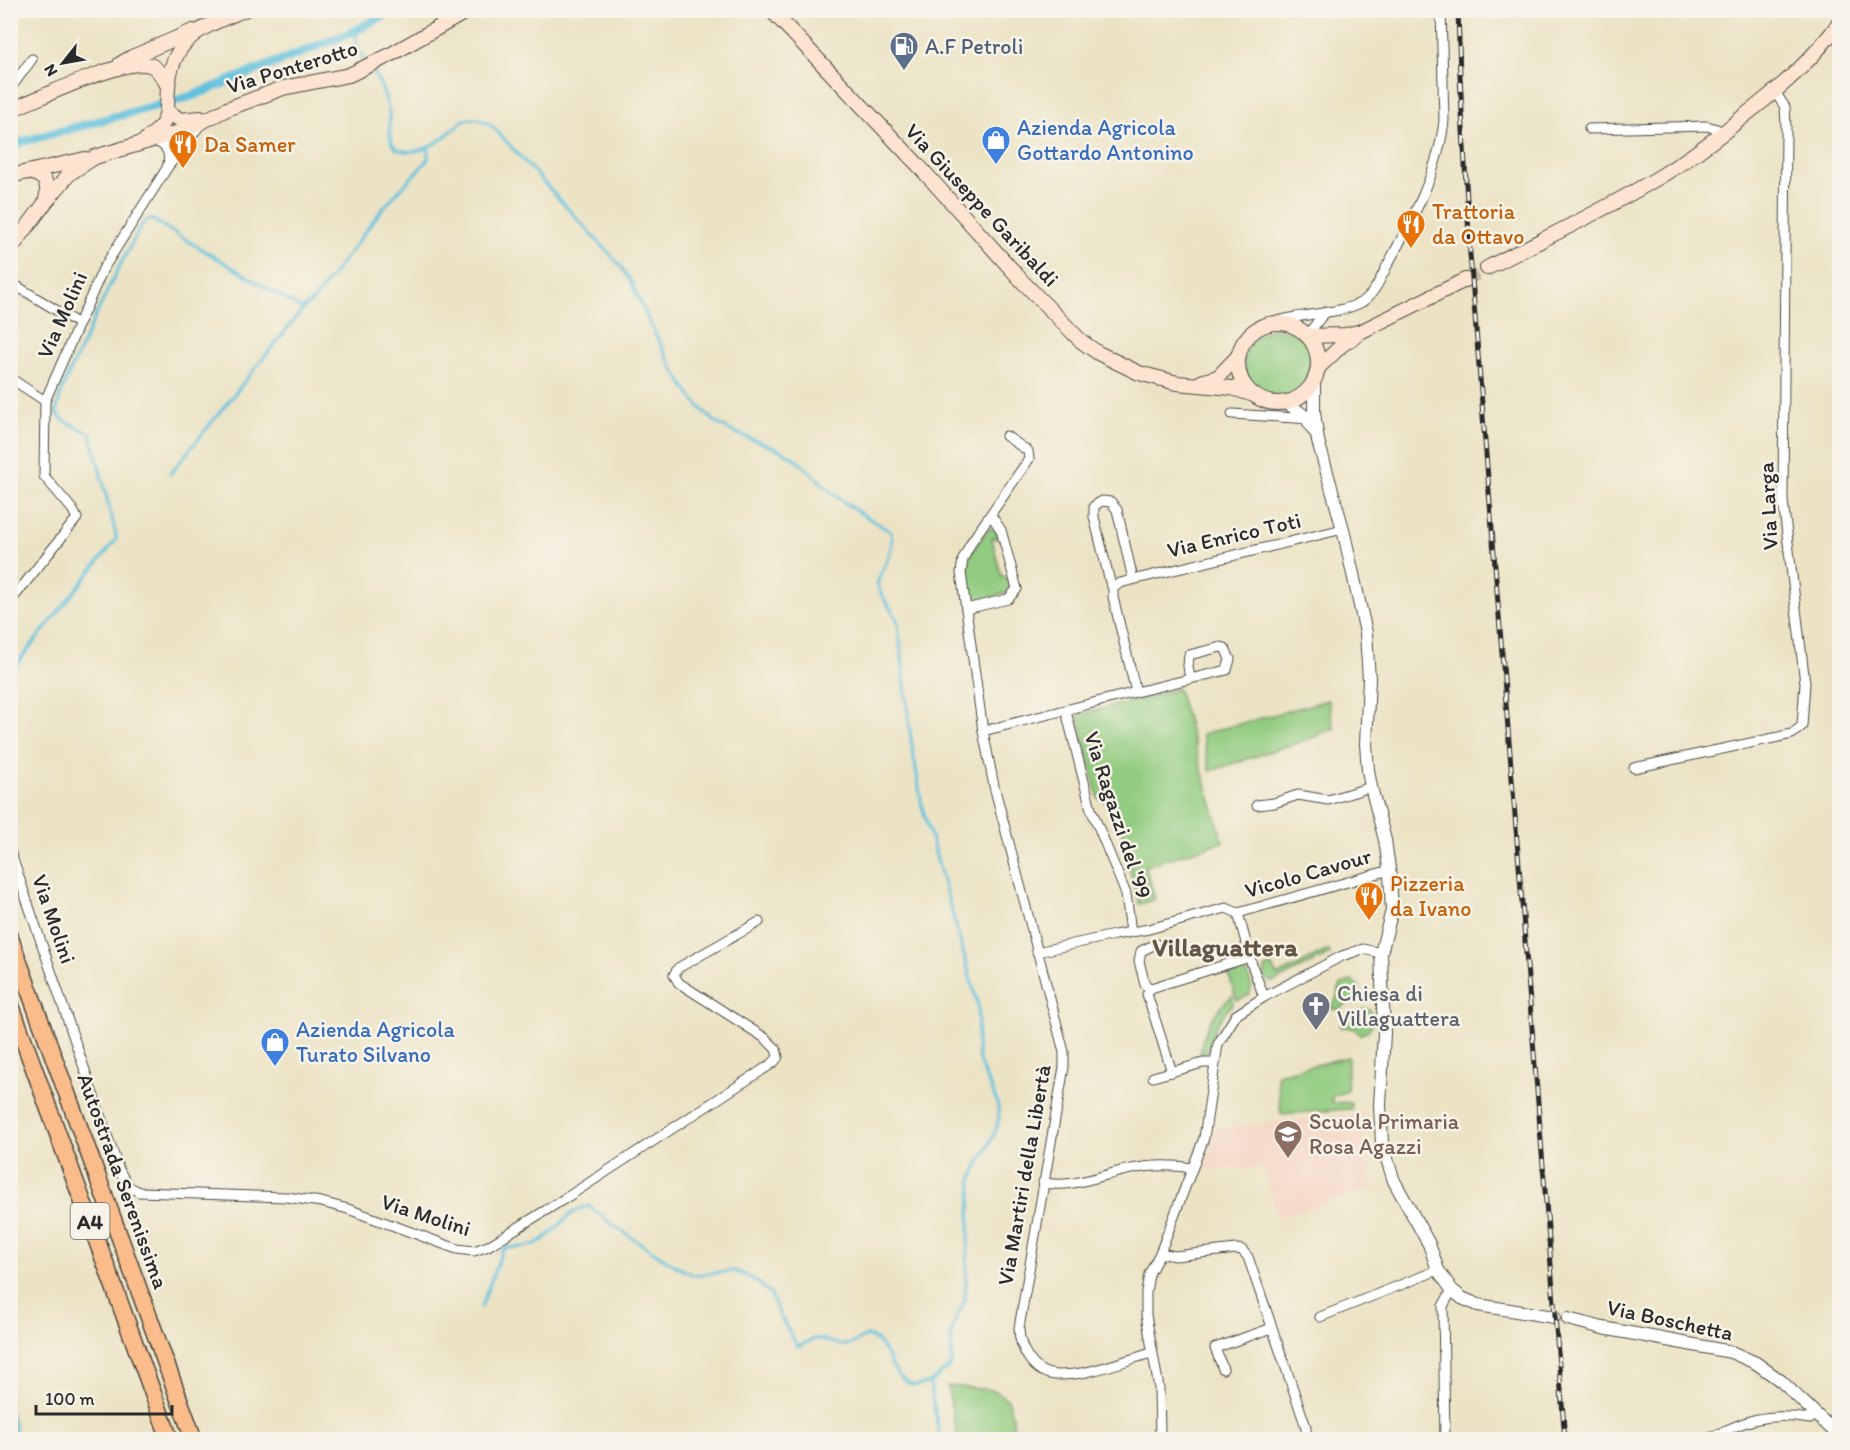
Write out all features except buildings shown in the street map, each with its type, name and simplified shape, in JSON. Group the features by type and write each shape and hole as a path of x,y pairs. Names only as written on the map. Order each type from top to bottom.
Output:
{"highway":[{"name":"Autostrada Serenissima","path":"10,938 194,1440"},
{"name":"Autostrada Serenissima","path":"10,1003 170,1440"}],"main road":[{"path":"110,70 132,57 244,10"},
{"name":"Via Ponterotto","path":"10,250 70,173 95,157 186,130 206,118 283,88 339,79 384,58 469,10"},
{"name":"Via Giuseppe Garibaldi","path":"771,10 918,165 1022,281 1081,341 1098,353 1139,374 1190,385 1232,388 1254,395"},
{"path":"1487,268 1651,182 1722,134 1813,57 1839,22"},
{"path":"168,110 168,87 173,63 187,40 214,23"},
{"path":"12,107 110,70 141,64 158,70 168,87"},
{"name":"Via Ponterotto","path":"137,146 161,126 168,110 180,120 206,118"},
{"path":"10,176 95,157"},
{"path":"26,171 39,174 45,180 48,189 45,203"},
{"path":"1316,374 1317,356 1314,345 1307,336 1290,325 1268,324 1258,328 1249,335 1239,355 1238,366 1241,377 1246,387 1254,395 1275,403 1286,402 1298,398 1307,391 1316,374 1343,344 1362,331 1465,280"},
{"path":"1307,336 1332,336 1362,331"},
{"name":"Via Giuseppe Garibaldi","path":"1190,385 1218,377 1239,355"}],"street":[{"path":"1268,324 1283,318 1327,311 1362,302 1374,290 1412,221 1443,138 1441,10"},
{"path":"10,89 32,59"},
{"name":"Via Larga","path":"1634,768 1792,734 1802,726 1805,683 1783,501 1785,107 1774,92"},
{"name":"Via Molini","path":"10,602 77,518 44,476 45,400 103,269 167,168 206,118"},
{"path":"1589,129 1707,126 1717,129 1722,134"},
{"path":"151,141 159,142 167,150 170,158 167,168"},
{"path":"10,282 79,324"},
{"path":"1307,336 1327,311"},
{"path":"1327,311 1322,324 1325,331 1332,336"},
{"path":"1316,374 1311,419 1343,529 1366,633 1369,679 1366,744 1371,787 1385,840 1390,870 1392,910 1381,952 1384,1033 1380,1105 1383,1143 1394,1181 1426,1238 1438,1270 1452,1290 1462,1298 1478,1305 1554,1317"},
{"path":"10,378 45,400"},
{"path":"1286,402 1311,419"},
{"path":"1233,414 1311,419"},
{"name":"Via Martiri della Libertà","path":"1006,436 1028,451 1029,459 972,541 963,559 961,573 983,731 994,786 1064,1052 1064,1067 1043,1182 1019,1328 1019,1340 1028,1359 1042,1370 1054,1375 1092,1369 1152,1353"},
{"path":"1133,579 1117,510 1111,502 1102,501 1094,506 1094,517 1113,588 1113,597 1136,692"},
{"path":"966,609 1008,598 1017,588 1001,530 991,515"},
{"name":"Via Enrico Toti","path":"1113,588 1133,579 1343,529"},
{"path":"983,731 1227,670 1230,666 1229,653 1221,647 1189,655 1190,679"},
{"name":"Via Ragazzi del '99","path":"1066,711 1091,809 1126,894 1131,932"},
{"path":"1257,805 1274,803 1298,795 1328,800 1371,787"},
{"name":"Via Molini","path":"10,851 119,1170 128,1186 139,1192 287,1197 321,1202 348,1209 457,1249 474,1251 488,1246 569,1196 773,1063 778,1057 776,1048 765,1038 679,983 674,975 678,968 759,922"},
{"name":"Vicolo Cavour","path":"1037,952 1149,929 1226,908 1238,914 1390,870"},
{"path":"1238,914 1264,997"},
{"path":"1151,988 1145,985 1138,961 1141,951 1156,944"},
{"path":"1158,1440 1160,1433 1159,1388 1146,1315 1146,1292 1149,1274 1160,1253 1204,1138 1218,1044 1227,1026 1236,1015 1264,997 1342,956 1363,950 1381,952"},
{"path":"1172,1072 1147,994 1151,988 1250,957"},
{"path":"1153,1077 1203,1063 1215,1063"},
{"path":"1043,1182 1058,1185 1168,1164 1192,1168"},
{"path":"1160,1253 1175,1256 1236,1249 1242,1250 1248,1257 1306,1428 1306,1436 1303,1440"},
{"path":"1320,1317 1438,1270"},
{"path":"1445,1440 1443,1306 1452,1290"},
{"name":"Via Boschetta","path":"1568,1319 1603,1328 1731,1352 1756,1363 1781,1381 1839,1437"},
{"path":"1223,1369 1215,1348 1272,1328"},
{"path":"1706,1440 1736,1424 1766,1416 1810,1419 1816,1414"}],"shaded area":[{"name":"Scuola Primaria Rosa Agazzi","path":"1364,1112 1365,1119 1361,1120 1361,1126 1365,1150 1368,1151 1372,1188 1278,1217 1263,1168 1205,1168 1216,1129"}],"green space":[{"path":"1278,329 1291,332 1302,339 1309,350 1312,363 1309,376 1302,387 1291,394 1278,397 1265,394 1254,387 1247,376 1244,363 1247,350 1254,339 1265,332"},
{"path":"990,528 996,530 999,540 993,537 992,539 1001,575 1009,580 1011,585 1008,592 978,601 972,598 969,592 967,569 971,555"},
{"path":"1178,689 1223,842 1145,866 1155,899 1139,904 1129,868 1134,863 1112,805 1098,798 1078,715"},
{"path":"1328,700 1334,729 1210,771 1202,734"},
{"path":"1328,950 1330,954 1276,981 1270,982 1264,978 1265,969 1271,965 1277,976"},
{"path":"1238,967 1246,970 1252,987 1249,995 1239,1000 1236,999 1229,975 1239,972"},
{"path":"1351,981 1359,986 1360,996 1337,1010 1329,1008 1335,1002 1341,984"},
{"path":"1232,996 1233,1004 1217,1025 1208,1051 1200,1056 1206,1030 1219,1009"},
{"path":"1364,1009 1370,1010 1373,1018 1368,1030 1360,1035 1354,1029 1340,1027 1343,1020"},
{"path":"1348,1057 1347,1091 1332,1096 1332,1103 1351,1102 1351,1109 1281,1114 1277,1074"},
{"path":"947,1386 994,1390 1009,1401 1016,1439 958,1439"}],"waterway":[{"path":"10,145 192,96 355,31 393,10"},
{"path":"355,31 357,49 367,63"},
{"path":"371,68 386,100 391,140 395,148 401,151 413,151 429,147 464,120 479,120 492,126 619,264 629,278 667,358 705,413 729,430 791,456 834,494 864,516 890,531 891,551 877,583 898,623 911,739 922,806 978,1005 979,1060 993,1092 999,1117 995,1133 972,1180 965,1299 952,1328 950,1366 930,1383 940,1440"},
{"path":"10,672 116,540 91,434 63,420 56,413 72,366 144,222 153,220 302,309 314,300 383,208 425,163 428,159 428,148"},
{"path":"170,474 303,309"},
{"path":"481,1307 502,1251 506,1248 535,1244 546,1238 569,1216 589,1206 617,1228 693,1275 734,1271 756,1281 770,1293 797,1345 818,1339 847,1345 867,1336 882,1346 897,1374 903,1379 914,1386 930,1383"},
{"path":"10,1412 18,1440"}],"tunnel":[{"path":"1465,280 1487,268"}],"railway":[{"path":"1458,10 1470,254 1565,1440"}],"place":[{"name":"A.F Petroli","path":"904,72"},
{"name":"Azienda Agricola Gottardo Antonino","path":"996,166"},
{"name":"Da Samer","path":"183,170"},
{"name":"Trattoria da Ottavo","path":"1411,250"},
{"name":"Pizzeria da Ivano","path":"1369,922"},
{"name":"Chiesa di Villaguattera","path":"1316,1032"},
{"name":"Azienda Agricola Turato Silvano","path":"275,1068"},
{"name":"Scuola Primaria Rosa Agazzi","path":"1288,1160"}],"district":[{"name":"Villaguattera","path":"1225,947"}]}
